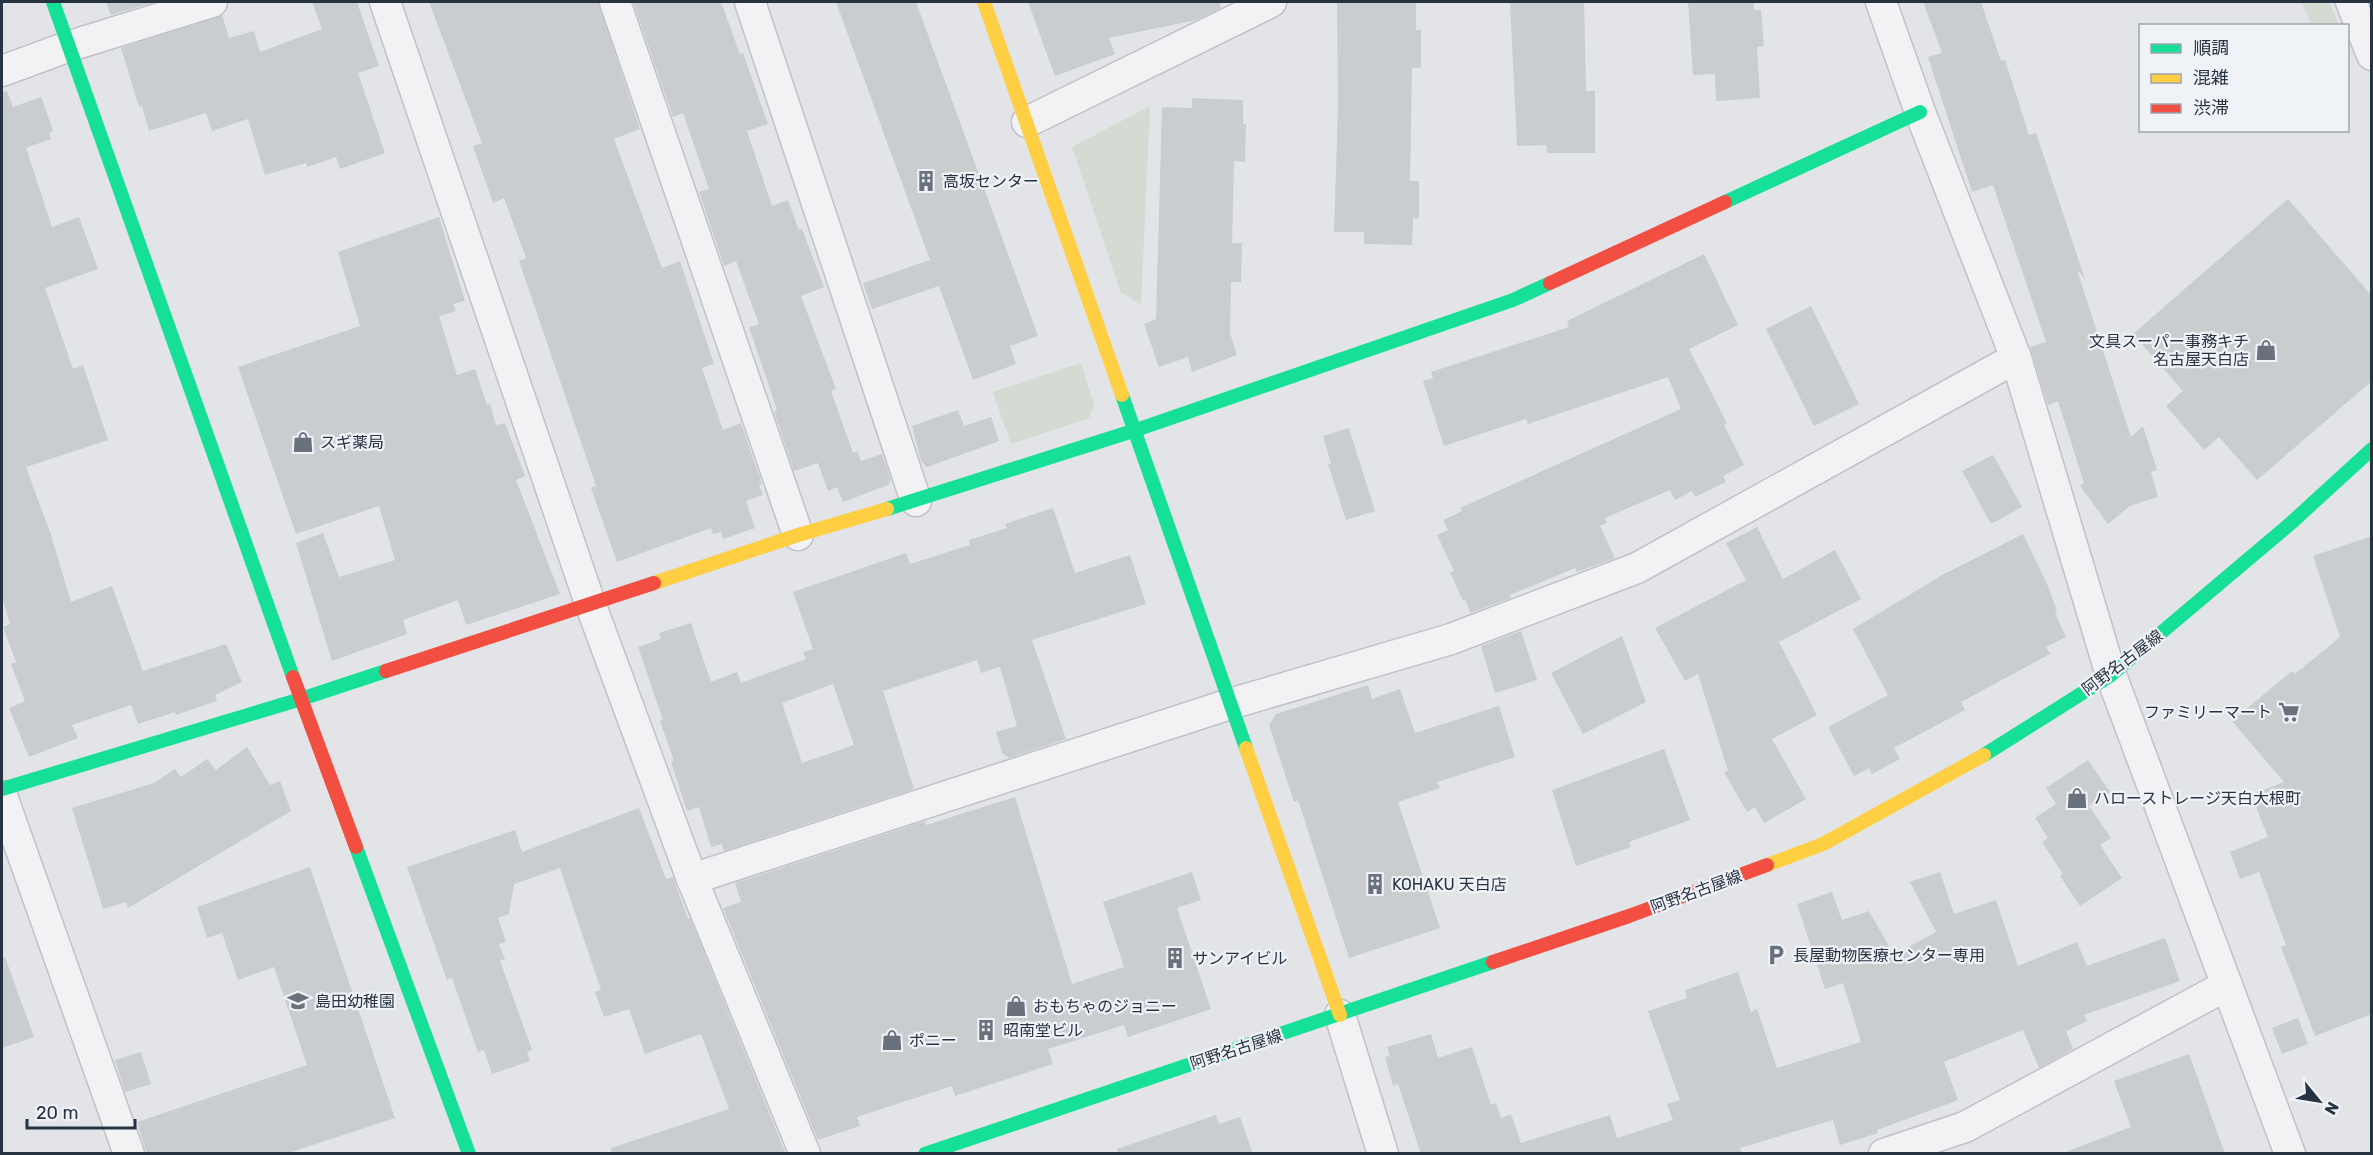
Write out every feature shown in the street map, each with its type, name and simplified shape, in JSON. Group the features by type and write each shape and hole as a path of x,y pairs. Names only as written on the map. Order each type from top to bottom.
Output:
{"street":[{"path":"53,2 301,699 469,1154"},
{"path":"2,71 70,46 212,2"},
{"path":"385,2 590,603 692,879 805,1154"},
{"path":"615,2 798,535"},
{"path":"750,2 916,501"},
{"path":"984,2 1340,1015 1383,1154"},
{"path":"1027,122 1271,2"},
{"path":"1881,2 1920,112 2016,358 2111,675 2290,1154"},
{"path":"2351,2 2372,55"},
{"path":"2,789 301,699 798,535 916,501 1136,430 1513,300 1920,112"},
{"path":"692,879 1230,704 1451,639 1637,568 2016,358"},
{"name":"阿野名古屋線","path":"925,1154 1629,916 1823,844 1962,769 2111,675 2291,524 2372,449"},
{"path":"2,796 126,1153"},
{"path":"1884,1154 1965,1127 2227,984"}],"shaded area":[{"path":"2302,2 2329,2 2339,24 2311,24"},
{"path":"1150,106 1141,305 1120,291 1072,147"},
{"path":"1081,363 1094,404 1089,418 1011,444 993,392"}],"building":[{"path":"106,2 155,2 111,15"},
{"path":"312,2 357,2 379,66 358,73 385,153 340,169 336,157 307,167 306,163 265,175 248,119 212,131 206,113 149,131 142,106 139,107 121,48 222,15 229,38 254,31 260,52 322,29"},
{"path":"429,2 598,2 640,129 614,139 662,268 680,261 714,364 702,368 723,430 741,423 762,484 759,485 763,495 746,501 755,528 723,539 721,532 713,534 711,528 617,562 591,488 596,486 519,261 526,258 504,198 493,203 473,146 482,143"},
{"path":"633,2 721,2 740,54 743,53 768,124 747,131 772,206 788,200 799,230 802,229 824,287 801,296 836,389 831,391 853,453 857,451 861,461 882,454 891,480 888,485 843,502 837,487 828,491 818,463 794,471 774,411 777,410 749,327 759,324 736,261 724,266 699,192 709,189 683,113 673,117"},
{"path":"836,2 916,2 1038,336 1010,346 1016,364 973,380 939,286 872,309 863,283 930,260"},
{"path":"1028,2 1220,2 1221,8 1196,20 1109,38 1115,54 1055,76"},
{"path":"1337,2 1416,2 1416,30 1421,30 1421,68 1412,68 1410,181 1419,181 1419,219 1413,218 1412,245 1364,244 1364,232 1334,232 1338,107"},
{"path":"1510,2 1584,2 1586,91 1595,91 1595,153 1547,153 1546,145 1517,146"},
{"path":"1688,2 1754,2 1754,10 1761,10 1764,46 1757,47 1760,98 1716,101 1715,74 1693,75"},
{"path":"1923,2 1981,2 2001,61 2005,60 2029,135 2036,133 2085,279 2077,270 2131,437 2143,426 2157,470 2151,472 2158,497 2130,506 2108,524 2080,486 2084,483 2058,401 2048,405 2030,347 2046,342 1993,185 1972,192 1928,57 1942,53"},
{"path":"7,91 13,107 41,97 53,131 49,133 51,139 26,148 52,227 79,217 98,269 45,288 73,369 83,365 108,440 26,467 51,535 71,602 112,586 143,671 226,644 242,682 215,695 217,701 176,715 175,712 138,724 131,705 72,725 78,738 29,757 9,708 25,701 11,664 16,662 3,627 10,624 2,598 2,92"},
{"path":"1192,98 1243,100 1243,124 1246,124 1245,162 1234,161 1232,243 1242,243 1241,282 1231,282 1230,333 1237,355 1192,372 1188,357 1159,367 1144,324 1156,319 1162,107 1192,108"},
{"path":"2288,199 2372,296 2372,381 2257,480 2219,437 2204,450 2166,406 2183,391 2133,334"},
{"path":"439,217 465,301 453,304 456,311 439,316 457,375 475,369 496,425 505,423 525,476 516,480 560,594 466,625 458,600 403,620 407,634 332,661 296,543 323,533 339,577 395,560 379,506 296,534 238,367 360,326 338,252"},
{"path":"1704,254 1738,325 1689,349 1727,423 1724,425 1744,465 1723,476 1726,482 1695,497 1692,491 1675,500 1670,490 1605,518 1607,523 1600,526 1615,558 1577,572 1575,568 1510,595 1511,598 1470,613 1466,600 1463,601 1450,572 1454,571 1437,535 1448,530 1443,520 1462,511 1460,508 1681,409 1668,377 1528,424 1526,419 1444,446 1423,381 1433,378 1431,372 1569,327 1567,321"},
{"path":"1811,306 1859,404 1814,426 1766,329"},
{"path":"958,410 964,426 991,417 999,441 927,467 921,461 912,426"},
{"path":"1349,428 1375,511 1346,520 1328,464 1331,464 1323,436"},
{"path":"1993,455 2022,507 1991,524 1962,471"},
{"path":"1053,508 1075,573 1130,555 1146,604 1032,640 1066,739 1009,758 1002,753 996,732 1017,726 1000,667 981,673 977,660 883,691 914,789 724,851 722,844 711,847 699,807 687,811 671,762 674,761 660,721 663,720 638,647 661,639 659,633 691,623 711,682 737,672 741,683 806,659 803,652 813,649 793,592 906,553 910,564 970,545 969,540 1007,528 1005,524","holes":["833,684 854,745 802,763 782,703"]},
{"path":"1757,527 1783,579 1835,550 1861,599 1779,642 1817,715 1772,739 1806,799 1764,823 1755,807 1747,812 1724,772 1728,771 1698,674 1685,681 1655,628 1746,580 1726,543"},
{"path":"2023,534 2047,584 2057,611 2055,613 2066,637 2046,647 2050,654 1961,702 1965,710 1894,748 1900,759 1872,774 1869,768 1854,776 1828,727 1888,695 1853,629 1944,574"},
{"path":"2372,536 2372,1014 2315,1036 2281,947 2286,945 2259,872 2240,879 2230,852 2268,837 2254,802 2258,800 2256,793 2284,782 2232,721 2292,671 2295,674 2340,637 2313,556"},
{"path":"1521,631 1537,680 1495,693 1481,646"},
{"path":"1622,636 1646,702 1583,734 1551,673"},
{"path":"1368,685 1372,699 1400,689 1415,733 1499,706 1515,757 1437,782 1440,788 1398,802 1440,928 1349,958 1298,800 1294,802 1269,725 1276,714"},
{"path":"247,747 270,785 280,781 291,811 128,908 126,902 103,909 72,808 154,783 175,769 181,777 207,759 216,770"},
{"path":"1664,749 1690,820 1629,842 1631,847 1576,866 1552,790"},
{"path":"2088,760 2110,792 2089,806 2111,838 2100,845 2122,878 2080,906 2060,876 2063,874 2042,842 2048,838 2035,818 2056,804 2046,788"},
{"path":"1015,797 1072,984 1124,967 1103,902 1192,872 1201,900 1177,908 1211,1009 1128,1037 1124,1025 1048,1049 1053,1064 955,1096 952,1086 857,1117 860,1126 818,1140 723,908 741,902 735,883 925,821 926,825"},
{"path":"639,808 666,879 673,877 688,919 690,918 785,1152 780,1154 612,1154 611,1148 729,1109 701,1034 645,1054 629,1009 604,1017 595,992 601,990 560,868 514,884 509,914 498,918 506,942 499,944 505,959 500,961 532,1050 527,1052 530,1061 492,1074 484,1050 478,1052 452,978 447,980 407,867 515,830 522,852"},
{"path":"310,867 395,1118 285,1154 147,1154 137,1122 307,1065 274,967 238,980 222,933 207,938 197,907"},
{"path":"1940,872 1954,914 1996,900 2018,966 2077,942 2087,966 2165,938 2180,981 2084,1015 2087,1021 2066,1031 2073,1049 2039,1068 2023,1030 1944,1062 1958,1100 1877,1130 1878,1133 1840,1145 1833,1120 1740,1148 1742,1154 1421,1154 1398,1084 1393,1086 1385,1057 1390,1056 1387,1047 1431,1034 1438,1058 1472,1047 1491,1105 1496,1103 1501,1118 1511,1114 1521,1143 1610,1115 1617,1138 1673,1120 1667,1104 1680,1100 1648,1011 1687,998 1685,990 1738,972 1751,1012 1757,1009 1777,1068 1861,1042 1843,983 1825,989 1797,904 1832,892 1842,920 1869,911 1894,955 1936,932 1910,882"},
{"path":"5,957 34,1037 2,1048 2,958"},
{"path":"2298,1018 2308,1044 2282,1054 2272,1028"},
{"path":"141,1052 151,1084 125,1092 115,1060"},
{"path":"2189,1054 2225,1154 2068,1154 2068,1151 2131,1127 2114,1081"},
{"path":"1216,1115 1219,1124 1240,1117 1253,1154 1118,1154 1117,1149"}],"traffic: fast":[{"path":"53,2 293,677"},
{"path":"1725,202 1920,112"},
{"path":"887,509 1136,430 1513,300 1550,283"},
{"path":"1122,395 1246,748"},
{"path":"1984,755 2111,675 2291,523 2372,449"},
{"path":"2,789 386,671"},
{"path":"356,847 469,1154"},
{"path":"925,1154 1493,962"}],"traffic: slow":[{"path":"984,2 1122,395"},
{"path":"654,583 798,535 887,509"},
{"path":"1246,748 1340,1015"},
{"path":"1767,865 1823,844 1984,755"}],"traffic: jam":[{"path":"1550,283 1725,202"},
{"path":"386,671 654,583"},
{"path":"293,677 356,847"},
{"path":"1493,962 1629,916 1767,865"}],"place":[{"name":"高坂センター","path":"926,181"},
{"name":"文具スーパー事務キチ 名古屋天白店","path":"2266,350"},
{"name":"スギ薬局","path":"303,442"},
{"name":"ファミリーマート","path":"2289,712"},
{"name":"ハローストレージ天白大根町","path":"2077,798"},
{"name":"KOHAKU 天白店","path":"1375,884"},
{"name":"長屋動物医療センター専用","path":"1776,955"},
{"name":"サンアイビル","path":"1175,958"},
{"name":"島田幼稚園","path":"298,1001"},
{"name":"おもちゃのジョニー","path":"1016,1006"},
{"name":"昭南堂ビル","path":"986,1030"},
{"name":"ポニー","path":"892,1040"}]}
